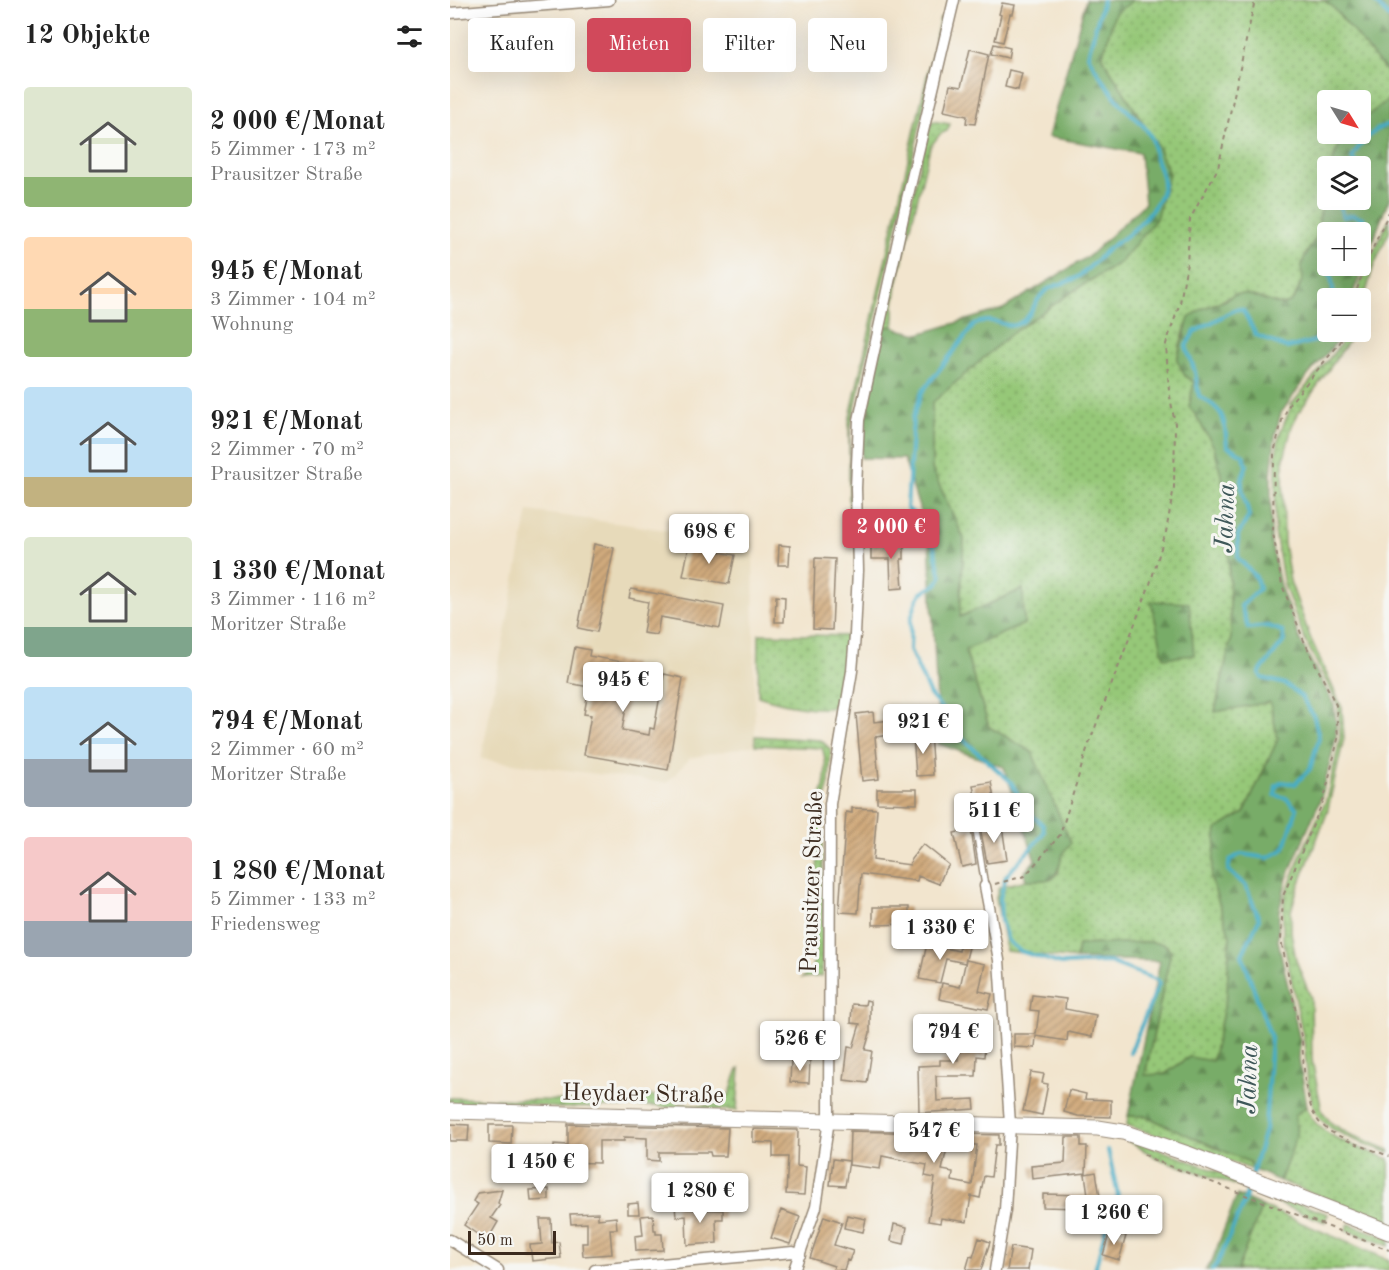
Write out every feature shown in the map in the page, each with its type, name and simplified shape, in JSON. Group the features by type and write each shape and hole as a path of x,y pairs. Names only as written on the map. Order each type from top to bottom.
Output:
{"main road":[{"name":"Heydaer Straße","path":"450,1111 1098,1128 1123,1132 1241,1174 1389,1232"}],"street":[{"path":"450,13 609,0"},
{"name":"Prausitzer Straße","path":"794,1270 816,1207 829,1120 830,804 852,671 857,604 856,488 859,420 867,376 954,0"},
{"path":"985,886 999,960 1011,1125 1005,1210 995,1270"},
{"path":"450,1239 498,1270"},
{"path":"595,1270 793,1252 800,1255"}],"lane":[{"path":"985,886 976,830 984,822 1008,819"}],"path":[{"path":"985,886 1025,876 1060,836 1088,746 1149,584 1166,532 1174,487 1175,424 1169,391 1166,344 1180,303 1190,219 1218,168 1256,0"},
{"path":"1357,288 1389,212"},
{"path":"1340,342 1290,403 1282,420 1274,453 1273,533 1282,585 1304,641 1336,705 1338,739 1324,799 1283,896 1281,940 1302,1041 1305,1084 1311,1111 1329,1131 1389,1156"},
{"path":"1142,1154 1389,1250"}],"shaded area":[{"path":"528,511 753,542 755,745 690,758 667,783 481,759"}],"green space":[{"path":"1086,0 1134,0 1115,13 1102,57 1157,145 1169,174 1156,219 1121,262 1011,334 932,403 932,469 964,539 960,617 1023,589 1024,624 965,650 989,727 1032,752 1071,843 1050,880 1026,880 1024,873 1035,860 1004,767 939,744 929,540 904,459 861,458 863,420 884,327 894,326 897,329 919,334 1003,309 1089,256 1145,203 1140,153 1048,137"},
{"path":"1134,0 1323,0 1332,6 1389,75 1389,99 1371,113 1371,90 1317,90 1317,144 1339,144 1335,156 1317,156 1317,210 1321,210 1317,222 1316,238 1305,256 1303,278 1295,297 1290,303 1281,305 1234,294 1197,312 1184,330 1180,344 1177,360 1194,382 1189,407 1214,447 1227,497 1231,638 1215,711 1270,702 1278,739 1211,879 1230,936 1227,994 1212,1062 1189,1057 1165,1074 1145,1075 1171,951 1164,944 1150,942 1078,945 1076,959 1006,951 996,898 999,887 1026,880 1050,880 1058,873 1063,850 1032,752 989,727 965,649 1024,624 1023,589 959,617 964,539 932,469 932,403 1011,334 1121,262 1169,174 1157,145 1102,57 1115,13"},
{"path":"1323,0 1389,0 1389,75 1332,6"},
{"path":"940,18 942,18 921,121 852,421 850,438 852,539 849,539 849,421"},
{"path":"1389,99 1389,199 1371,246 1371,222 1319,222 1321,210 1371,210 1371,156 1335,156 1339,144 1371,144 1371,113"},
{"path":"932,121 950,124 947,131 940,134 930,147 897,284 894,326 884,327 924,147"},
{"path":"1389,219 1389,232 1371,275 1371,257"},
{"path":"1317,232 1317,276 1359,276 1355,288 1317,288 1317,342 1336,342 1306,378 1281,413 1275,436 1271,476 1271,543 1280,586 1300,640 1334,705 1336,722 1336,738 1321,798 1287,878 1279,911 1278,940 1300,1041 1299,1059 1307,1106 1295,1115 1297,1135 1280,1181 1254,1170 1249,1162 1145,1116 1128,1116 1160,961 1076,959 1078,945 1151,942 1164,944 1171,951 1145,1075 1165,1074 1189,1057 1212,1061 1227,994 1230,936 1211,879 1217,829 1244,813 1278,739 1270,702 1215,712 1231,638 1227,497 1214,447 1189,407 1194,382 1185,376 1177,360 1189,318 1202,309 1226,300 1234,294 1247,294 1281,305 1290,303 1303,278 1301,268 1305,256"},
{"path":"1363,276 1371,276 1367,288 1359,288"},
{"path":"1342,342 1348,342 1299,412 1292,426 1283,462 1284,543 1290,581 1310,637 1342,708 1344,738 1327,813 1291,911 1291,932 1296,960 1311,998 1312,1060 1322,1111 1331,1123 1349,1134 1389,1150 1389,1153 1332,1129 1314,1110 1308,1084 1304,1041 1283,939 1285,897 1326,800 1340,738 1338,705 1305,640 1284,585 1275,533 1276,455 1279,436 1292,404"},
{"path":"1151,601 1189,603 1194,655 1164,658"},
{"path":"759,634 851,636 848,670 841,704 834,707 812,708 758,696"},
{"path":"755,736 821,740 831,750 829,783 824,802 822,849 824,881 822,976 802,978 812,968 816,949 812,939 816,923 819,801 825,774 824,754 822,748 755,745"},
{"path":"740,1068 737,1110 686,1110 655,1106 559,1108 528,1104 450,1104 450,1098 625,1102 655,1096 698,1106 714,1104 727,1097"},
{"path":"1307,1106 1318,1126 1353,1146 1389,1159 1389,1222 1280,1181 1297,1135 1295,1115"},
{"path":"1128,1116 1145,1116 1249,1162 1254,1170 1127,1125"},
{"path":"1128,1138 1259,1187 1258,1193 1157,1158 1128,1141"},
{"path":"1262,1190 1328,1214 1325,1222 1259,1196"},
{"path":"1237,1195 1262,1206 1237,1270 1205,1270 1212,1261"},
{"path":"1262,1206 1389,1260 1389,1270 1237,1270"},
{"path":"1349,1224 1389,1238 1389,1246 1346,1230"}],"building":[{"path":"1002,3 1015,5 1013,14 1010,14 1003,42 995,40"},
{"path":"994,44 1010,48 1008,58 991,54"},
{"path":"970,49 989,54 975,124 966,123 967,116 944,111 950,85 961,87"},
{"path":"1009,70 1022,73 1018,90 1005,87"},
{"path":"871,543 904,543 904,559 901,559 903,588 891,589 890,559 871,559"},
{"path":"594,544 614,548 597,632 578,628"},
{"path":"779,545 790,546 789,565 778,565"},
{"path":"689,546 735,555 729,584 683,576"},
{"path":"815,558 835,559 832,630 813,629"},
{"path":"631,589 724,606 720,628 660,617 657,635 643,633 648,602 629,598"},
{"path":"776,596 785,597 784,622 775,622"},
{"path":"575,647 590,650 589,656 634,664 622,730 649,735 650,728 654,729 664,674 683,678 668,770 584,755 591,715 584,714 589,687 568,683"},
{"path":"873,712 874,722 908,718 909,733 875,737 879,779 862,781 856,714"},
{"path":"930,733 933,775 916,776 913,734"},
{"path":"991,782 997,815 983,817 979,820 973,785"},
{"path":"877,789 917,789 917,804 877,803"},
{"path":"852,808 877,809 873,860 910,865 911,859 923,844 949,865 939,884 918,876 917,881 861,874 858,913 839,912 846,812 852,813"},
{"path":"1002,826 1007,860 987,863 981,832 986,827"},
{"path":"971,829 976,864 962,867 954,833"},
{"path":"873,907 909,907 909,924 873,925"},
{"path":"927,944 959,951 960,945 969,947 965,963 946,959 940,983 919,979"},
{"path":"966,960 985,964 979,991 992,994 988,1009 939,999 942,983 960,987"},
{"path":"1032,995 1066,999 1065,1009 1096,1015 1092,1037 1068,1032 1067,1041 1036,1036 1035,1048 1014,1047 1014,1034 1036,1034 1039,1011 1030,1010"},
{"path":"866,1000 870,1001 870,1033 865,1050 872,1051 867,1083 844,1080 848,1047 853,1048 860,1024 851,1023 852,1004 865,1005"},
{"path":"940,1018 987,1022 984,1057 977,1056 976,1076 936,1076 937,1101 974,1099 975,1109 919,1113 918,1066 940,1065 940,1060 958,1060 960,1038 938,1036"},
{"path":"791,1061 810,1061 809,1083 790,1082"},
{"path":"1031,1072 1044,1074 1042,1083 1048,1084 1042,1115 1023,1111"},
{"path":"1069,1090 1086,1094 1085,1099 1111,1100 1111,1117 1078,1116 1064,1112"},
{"path":"450,1124 469,1125 468,1141 450,1141"},
{"path":"568,1124 728,1128 726,1156 711,1156 710,1152 659,1152 659,1161 647,1160 647,1138 624,1137 624,1141 599,1141 599,1163 563,1162 563,1172 551,1171 551,1161 554,1161 554,1144 568,1145"},
{"path":"489,1125 512,1125 511,1144 489,1143"},
{"path":"753,1129 798,1130 797,1166 806,1167 804,1195 786,1194 788,1157 773,1157 773,1143 753,1142"},
{"path":"850,1131 999,1135 999,1145 995,1145 991,1177 984,1176 980,1198 971,1196 967,1222 941,1218 940,1223 928,1221 935,1178 925,1176 927,1165 882,1156 880,1169 849,1165","holes":["948,1144 977,1145 972,1185 952,1181 953,1172 942,1170"]},
{"path":"1066,1137 1081,1137 1081,1146 1087,1146 1086,1173 1032,1179 1031,1166 1065,1163"},
{"path":"833,1159 849,1161 845,1186 830,1185"},
{"path":"1096,1172 1101,1203 1080,1208 1043,1207 1043,1194 1088,1195 1085,1174"},
{"path":"549,1189 549,1200 531,1201 530,1190"},
{"path":"502,1190 498,1203 500,1205 491,1218 498,1222 487,1241 464,1225 478,1204 473,1201 478,1193"},
{"path":"638,1203 639,1214 628,1214 628,1204"},
{"path":"687,1204 687,1209 723,1210 723,1219 716,1219 717,1243 687,1245 686,1216 676,1217 675,1205"},
{"path":"781,1210 800,1217 790,1244 771,1238"},
{"path":"598,1213 598,1219 616,1217 617,1229 610,1229 612,1254 583,1256 582,1243 587,1243 587,1223 571,1224 570,1214"},
{"path":"653,1215 654,1230 656,1234 662,1234 663,1250 636,1251 635,1236 643,1235 641,1216"},
{"path":"847,1215 866,1219 863,1232 844,1228"},
{"path":"824,1216 842,1222 834,1245 853,1251 844,1270 833,1270 834,1266 810,1258"},
{"path":"540,1219 551,1219 552,1243 559,1242 561,1258 532,1261 530,1245 542,1244"},
{"path":"894,1224 907,1227 904,1244 891,1241"},
{"path":"1110,1231 1126,1236 1119,1260 1103,1255"},
{"path":"979,1238 990,1242 981,1270 966,1270 970,1256 973,1257"},
{"path":"1011,1247 1031,1250 1028,1270 1007,1270"}],"waterway":[{"path":"1103,0 1088,55 1121,104 1151,136 1163,178 1159,200 1150,213 1129,234 1109,248 1080,275 1050,288 1043,294 1023,321 1013,325 993,321 974,325 922,392 913,418 907,508 930,529 941,577 937,584 921,593 916,602 911,619 910,650 930,695 950,718 957,734 1011,782 1027,811 1043,825 1044,832 1040,838 1006,876 1000,898 1001,921 1008,941 1020,951 1061,964 1109,962 1157,980 1159,983 1130,1053"},
{"path":"1373,0 1389,17"},
{"name":"Jahna","path":"1353,156 1372,133 1389,124"},
{"name":"Jahna","path":"1341,210 1343,217 1353,215 1363,218 1364,222"},
{"name":"Jahna","path":"1331,276 1332,288"},
{"name":"Jahna","path":"1252,1174 1265,1130 1271,1038 1242,955 1259,919 1246,886 1228,870 1230,860 1241,854 1268,858 1284,849 1297,809 1286,798 1275,795 1276,786 1282,782 1295,784 1310,769 1319,738 1314,717 1301,696 1285,684 1262,678 1259,673 1284,641 1282,631 1268,626 1248,628 1241,606 1259,589 1256,577 1238,558 1238,535 1249,516 1242,490 1242,479 1247,465 1243,455 1227,446 1224,422 1219,411 1199,396 1195,372 1186,346 1194,332 1236,309 1243,310 1256,335 1287,348 1317,340"},
{"path":"1095,1270 1107,1223 1118,1195 1108,1150"},
{"name":"Jahna","path":"1212,1270 1218,1262 1244,1203 1250,1181"}]}
